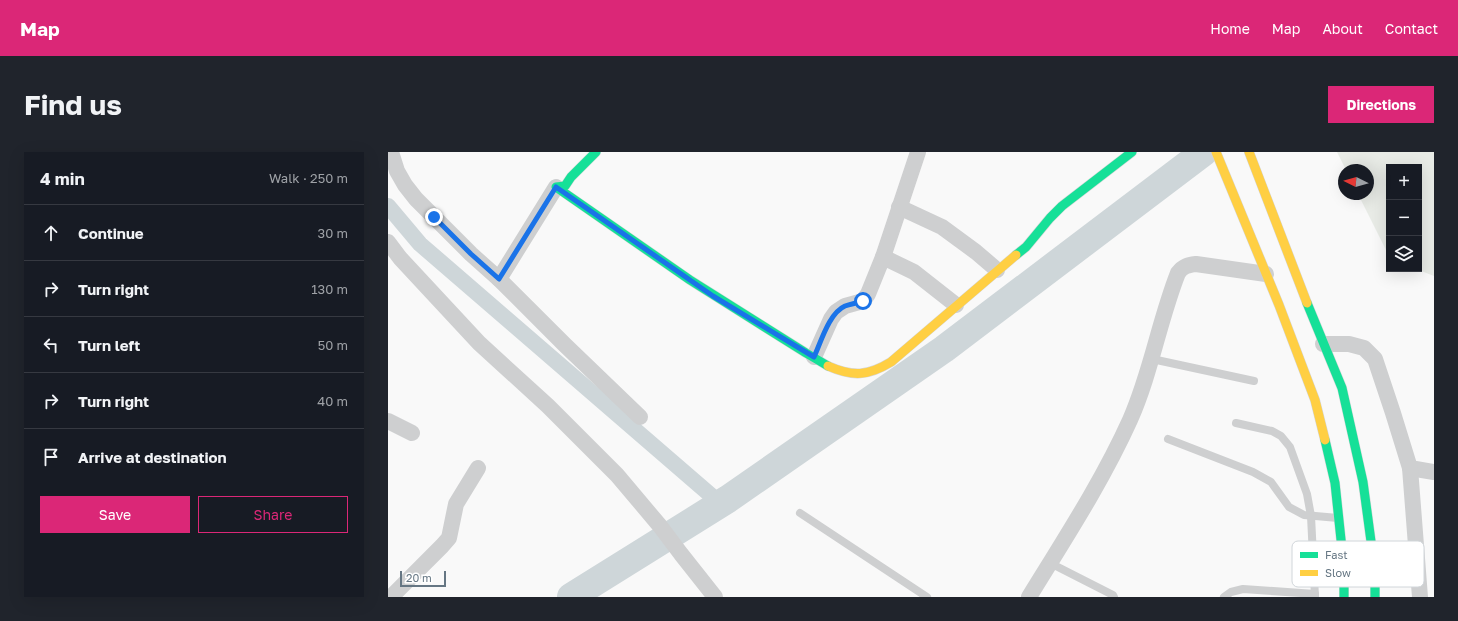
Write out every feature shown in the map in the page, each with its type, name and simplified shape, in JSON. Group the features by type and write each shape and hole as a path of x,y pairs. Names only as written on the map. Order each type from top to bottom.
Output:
{"main road":[{"path":"556,187 565,186 568,179 581,169 596,152"},
{"path":"556,187 713,296 838,370 864,374 877,371 891,362 997,270 1026,247 1062,206 1132,152"},
{"path":"1249,152 1323,344 1342,388 1363,482 1371,541"},
{"path":"1217,156 1280,305 1314,400 1335,483 1341,541"}],"street":[{"path":"391,152 397,171 405,185 416,199 640,417"},
{"path":"814,357 831,319 836,312 845,306 863,301 868,294 883,257 918,152"},
{"path":"499,279 556,187"},
{"path":"899,207 942,227 976,252 997,270"},
{"path":"388,242 400,258 479,342 548,406 611,469 660,526 714,597"},
{"path":"883,257 914,272 956,305"},
{"path":"1029,597 1070,532 1115,452 1130,419 1152,359 1174,282 1178,273 1188,264 1196,264 1266,274"},
{"path":"1323,344 1349,344 1364,348 1375,359 1410,468 1416,541"},
{"path":"388,421 412,433"},
{"path":"391,597 449,538 456,504 478,468"},
{"path":"1410,468 1434,472"},
{"path":"1419,587 1420,597"}],"lane":[{"path":"1152,359 1254,381"},
{"path":"1236,423 1272,431 1281,436 1290,447 1307,494 1311,516 1312,541"},
{"path":"1168,439 1253,472 1271,482 1290,507 1304,514 1339,518"},
{"path":"800,513 927,597"},
{"path":"1050,563 1113,595 1114,597"},
{"path":"1224,597 1231,592 1243,588 1315,595"}],"shaded area":[{"path":"1337,152 1434,152 1434,276 1422,271 1422,164 1386,164 1386,250 1361,200 1374,200 1374,164 1343,164"}],"waterway":[{"path":"571,597 728,499 944,349 1204,152"},
{"path":"388,206 420,244 721,504"}],"traffic: fast":[{"path":"596,152 571,177 565,186 556,187 690,280 828,366"},
{"path":"1016,255 1026,247 1062,206 1132,152"},
{"path":"1307,303 1342,388 1363,482 1371,541"},
{"path":"1325,440 1335,483 1341,541"},
{"path":"1344,587 1344,597"},
{"path":"1375,587 1375,597"}],"traffic: slow":[{"path":"1216,152 1279,305 1315,400 1325,440"},
{"path":"1249,152 1307,303"},
{"path":"828,366 837,370 853,373 868,372 883,367 891,362 1016,255"}],"route":[{"path":"434,217 471,254 499,279 556,187 713,296 814,357 831,319 836,312 845,306 857,304 863,301"}]}
